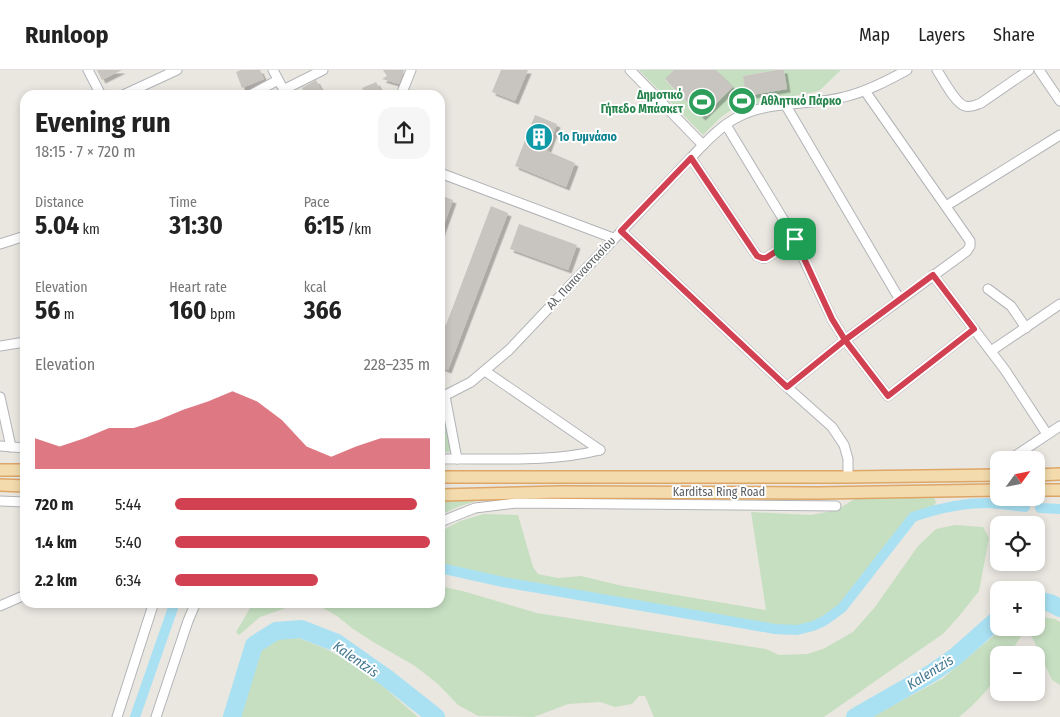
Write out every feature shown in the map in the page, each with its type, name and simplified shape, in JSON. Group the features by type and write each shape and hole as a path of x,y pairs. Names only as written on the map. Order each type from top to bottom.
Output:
{"main road":[{"path":"0,470 20,470"},
{"name":"Karditsa Ring Road","path":"445,476 848,477 990,474"},
{"path":"1045,474 1060,474"},
{"path":"0,486 20,486"},
{"name":"Karditsa Ring Road","path":"445,495 560,492 818,493 990,490"},
{"path":"1045,490 1060,490"}],"street":[{"path":"88,70 98,90"},
{"path":"134,90 177,70"},
{"path":"273,70 284,90"},
{"path":"288,90 323,70"},
{"path":"403,90 411,70"},
{"path":"630,70 703,145"},
{"name":"Αλ. Παπαναστασίου","path":"445,396 462,387 485,371 513,346 613,238 703,145 726,125 746,113 785,104 843,97 865,91 907,70"},
{"path":"937,70 959,103 970,107 981,103 1029,70"},
{"path":"1039,70 1060,101"},
{"path":"259,90 278,80"},
{"path":"787,387 845,340 967,251 970,246 970,241 865,91"},
{"path":"785,104 900,300"},
{"path":"726,125 778,207 828,311 845,340 888,396 974,329"},
{"path":"946,206 1060,135"},
{"path":"691,158 757,256 766,258 795,239"},
{"path":"445,175 613,238"},
{"path":"621,231 832,427 842,439 846,451 848,477"},
{"path":"0,244 20,238"},
{"path":"933,275 1017,386 1047,434"},
{"path":"988,289 1011,306 1026,328"},
{"path":"991,351 1060,305"},
{"path":"0,346 20,343"},
{"path":"445,459 550,458 578,456 600,450 485,371"},
{"path":"0,397 11,447"},
{"path":"445,409 457,459"},
{"path":"1022,451 1060,426"},
{"path":"0,446 20,448"},
{"path":"0,501 20,502"},
{"path":"445,520 475,508 516,503 836,506"},
{"path":"0,606 20,597"},
{"path":"117,717 152,608"},
{"path":"156,717 193,608"}],"green space":[{"name":"Αθλητικό Πάρκο","path":"639,70 674,70 665,80 702,117 732,87 716,70 777,70 743,76 747,96 787,89 784,70 841,70 819,91 734,108 721,117 703,135"},
{"path":"445,408 453,451 445,452"},
{"path":"859,496 934,498 936,502 934,506 910,516 840,606 813,623 793,627 765,625 502,578 445,565 445,529 460,521 484,514 518,515 533,567 538,574 558,578 581,576 623,586 766,610 751,512 811,515 837,510"},
{"path":"445,500 475,500 445,513"},
{"path":"955,525 983,527 989,538 979,591 944,633 824,717 654,717 645,696 639,696 632,704 615,707 600,702 568,704 534,717 478,716 458,705 438,684 415,666 375,643 323,608 445,608 445,587 537,613 766,649 779,655 807,654 823,649 853,632 875,607 918,546 936,529"},
{"path":"250,608 286,608 260,617 239,635 236,632"},
{"path":"1045,617 1060,622 1060,685 1052,680 1045,665 1045,646 1036,646 1030,636 1045,636"},
{"path":"993,636 1021,636 1015,646 990,646 990,685 976,702 959,717 871,717 942,679"},
{"path":"296,637 324,648 363,669 418,717 239,717 246,684 260,652 277,639"}],"building":[{"path":"97,70 122,70 102,80"},
{"path":"241,70 260,70 264,79 242,88 236,72"},
{"path":"383,70 404,70 399,84 382,79 387,76"},
{"path":"501,70 528,70 515,101 492,92"},
{"name":"Δημοτικό Γήπεδο Μπάσκετ","path":"674,70 716,70 733,87 702,117 665,79"},
{"path":"784,70 787,89 746,96 743,76"},
{"path":"316,80 321,90 303,90 302,88"},
{"path":"376,82 380,90 363,90 362,88"},
{"name":"1ο Γυμνάσιο","path":"535,115 557,124 547,151 575,163 566,187 515,166"},
{"path":"445,197 453,200 445,222"},
{"path":"491,206 508,213 448,370 445,369 446,325"},
{"path":"519,224 577,245 568,270 510,249"}],"waterway":[{"path":"445,569 503,582 775,629 797,630 824,621 842,608 913,517 958,505 977,503 1025,507"},
{"path":"1040,508 1060,509"},
{"name":"Kalentzis","path":"1045,602 1060,608"},
{"path":"135,717 173,608"},
{"name":"Kalentzis","path":"855,717 932,673 955,657 990,626"},
{"name":"Kalentzis","path":"232,717 254,645 276,631 301,629 337,643 388,679 436,717"}],"place":[{"name":"Αθλητικό Πάρκο","path":"742,101"},
{"name":"Δημοτικό Γήπεδο Μπάσκετ","path":"702,102"},
{"name":"1ο Γυμνάσιο","path":"539,137"}],"route":[{"path":"795,239 766,258 757,256 691,158 621,231 787,387 845,340 933,275 974,329 888,396 845,340 832,319 795,239"}]}
